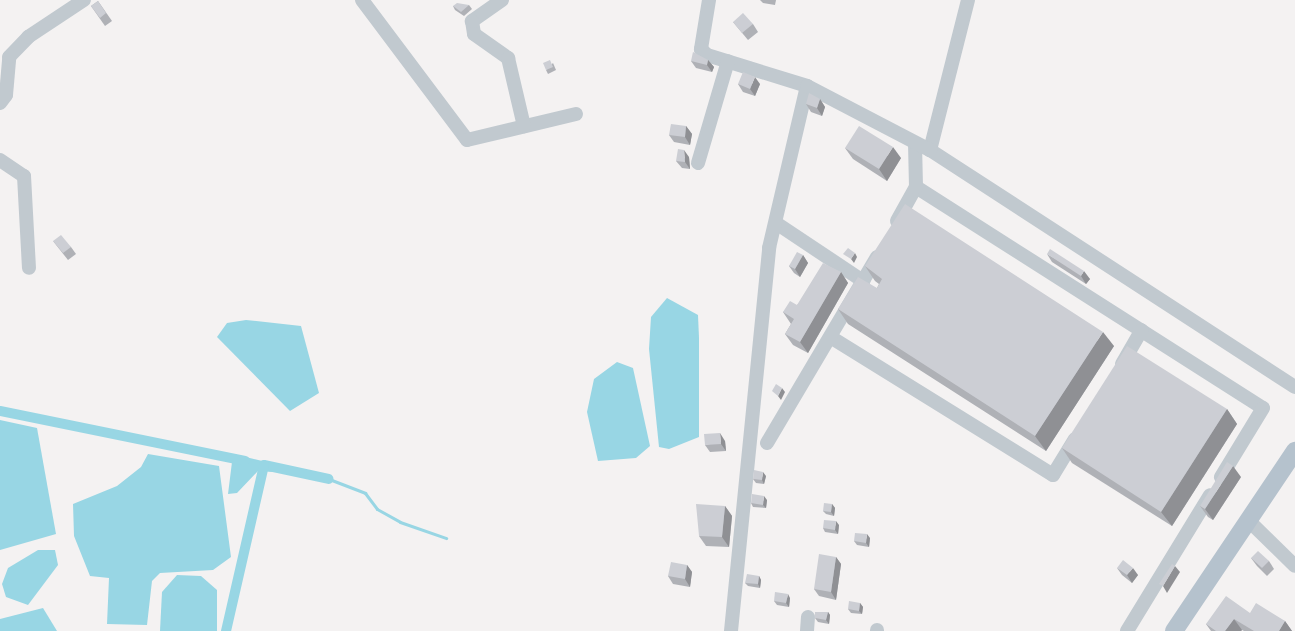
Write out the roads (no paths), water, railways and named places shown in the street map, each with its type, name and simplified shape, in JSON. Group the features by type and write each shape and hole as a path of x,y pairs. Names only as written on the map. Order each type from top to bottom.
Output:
{"main road":[{"path":"1174,631 1295,451"}],"street":[{"path":"0,103 9,57 28,37 84,0"},
{"path":"362,0 467,140 576,114"},
{"path":"502,0 472,21 474,34 508,58 524,126"},
{"path":"709,0 701,49 728,61 807,86 930,150 1295,387"},
{"path":"930,150 968,0"},
{"path":"698,163 728,61"},
{"path":"731,631 769,248 807,86"},
{"path":"767,443 832,338 916,187 915,143"},
{"path":"0,160 24,176 29,268"},
{"path":"916,187 1263,408 1127,631"},
{"path":"776,223 863,281"},
{"path":"1110,383 1142,330"},
{"path":"832,338 1053,475 1086,422"},
{"path":"1249,521 1295,566"}],"water":[{"path":"667,298 698,315 699,338 699,437 669,449 659,447 649,349 651,317"},
{"path":"246,320 301,326 319,393 290,411 217,337 227,323"},
{"path":"617,362 633,368 650,446 636,458 598,461 587,412 594,379"},
{"path":"0,420 37,428 56,534 0,550"},
{"path":"148,454 219,466 231,557 213,570 160,573 152,581 147,625 107,624 109,578 90,576 74,536 73,504 117,486 141,467"},
{"path":"233,454 275,464 274,472 258,471 237,493 228,494"},
{"path":"38,550 55,550 58,565 28,605 6,597 2,584 8,568"},
{"path":"177,575 201,576 217,590 217,631 160,631 162,592"},
{"path":"43,608 57,631 0,631 0,619"}],"waterway":[{"path":"0,411 245,461"},
{"path":"264,465 329,479"},
{"path":"226,631 264,465"},
{"path":"329,479 365,493 377,509 400,522 446,538"}]}
